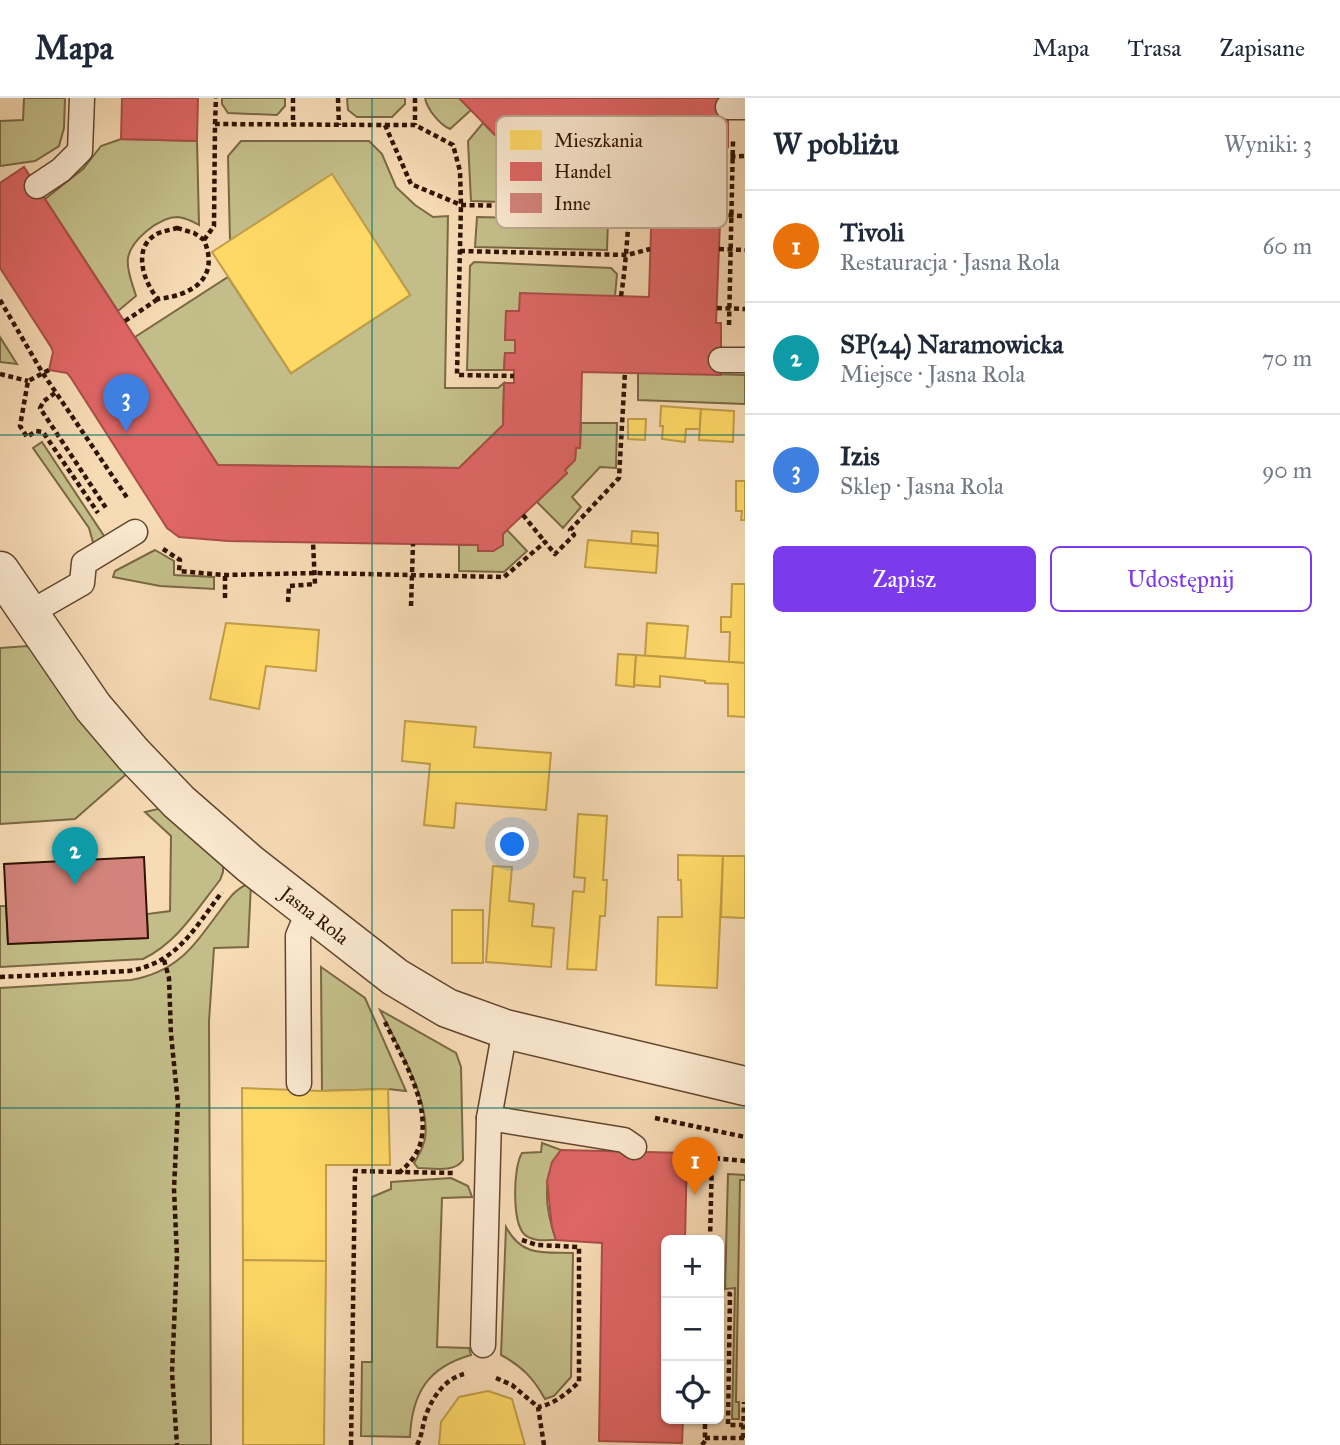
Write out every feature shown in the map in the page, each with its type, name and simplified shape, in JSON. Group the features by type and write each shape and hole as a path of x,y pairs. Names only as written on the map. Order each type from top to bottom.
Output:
{"street":[{"name":"Jasna Rola","path":"0,571 93,707 179,802 245,861 395,978 447,1008 505,1029 745,1086"}],"lane":[{"path":"37,186 61,170 80,151 82,98"},
{"path":"28,614 82,583 84,563 135,532"},
{"path":"299,1083 298,936 309,910"},
{"path":"483,1345 489,1118 505,1029"},
{"path":"489,1118 624,1140 634,1147"}],"path":[{"path":"204,240 215,226 216,98"},
{"path":"293,98 293,125"},
{"path":"338,98 339,125"},
{"path":"415,98 415,125"},
{"path":"215,124 415,125 453,145 460,171 461,205 457,375 514,376"},
{"path":"385,125 411,184 461,205 496,206"},
{"path":"732,352 729,249 733,137"},
{"path":"727,156 745,156"},
{"path":"727,216 745,216"},
{"path":"125,321 158,299 178,297 195,288 205,277 210,264 204,240 194,233 177,228 154,235 142,252 143,274 148,288 158,299"},
{"path":"621,296 628,228"},
{"path":"460,251 627,255 650,249"},
{"path":"719,249 745,250"},
{"path":"0,300 41,372 130,503"},
{"path":"717,308 745,309"},
{"path":"50,370 41,372 28,381 20,426 27,437 36,431 43,432 99,516"},
{"path":"523,515 555,554 574,534 570,530 619,478 625,372"},
{"path":"0,374 28,381"},
{"path":"55,393 44,401 40,408 107,510"},
{"path":"288,601 289,586 315,584 313,542"},
{"path":"160,548 180,560 179,570 224,575 316,573 504,577 545,542"},
{"path":"411,606 413,544"},
{"path":"224,575 225,599"},
{"path":"0,977 129,971 147,968 164,960 188,936 245,861"},
{"path":"164,960 169,978 178,1104 174,1189 177,1255 172,1373 177,1445"},
{"path":"380,1011 418,1097 423,1122 421,1142 413,1159 400,1172"},
{"path":"710,1235 712,1158 745,1161"},
{"path":"351,1445 355,1171 467,1173"},
{"path":"518,1236 524,1242 537,1245 579,1247 579,1382 550,1405 538,1407"},
{"path":"724,1294 730,1294 728,1425 743,1425"},
{"path":"417,1445 426,1416 441,1387 460,1374 473,1373"},
{"path":"494,1377 512,1385 538,1407 544,1445"},
{"path":"705,1438 744,1438 744,1402"},
{"path":"702,1445 705,1424"}],"shaded area":[{"path":"24,98 65,98 64,128 59,146 35,161 0,166 0,121 23,120"},
{"path":"222,98 285,98 285,106 277,115 228,113 222,104"},
{"path":"347,98 405,98 405,104 392,117 357,117 348,110"},
{"path":"425,98 459,98 471,110 450,129 434,116"},
{"path":"483,123 496,136 496,202 471,201 468,141"},
{"path":"121,139 197,141 199,225 183,218 171,218 155,225 140,237 128,258 136,296 118,311 45,199 83,169 101,146"},
{"path":"241,141 369,141 382,154 396,187 433,217 448,216 445,388 498,388 504,383 503,425 459,468 218,465 135,337 228,277 291,373 410,295 332,175 230,241 228,156"},
{"path":"477,217 496,217 496,228 608,228 607,250 475,247"},
{"path":"474,262 611,268 617,274 615,296 507,311 505,340 515,340 515,353 505,353 504,370 467,370 470,266"},
{"path":"0,337 17,364 0,362"},
{"path":"638,372 745,375 745,404 638,400"},
{"path":"581,423 617,423 616,468 600,467 572,497 581,507 563,528 537,502 567,473 565,470 575,460 576,448 580,448"},
{"path":"42,442 106,539 94,546 89,528 33,448"},
{"path":"507,530 527,551 504,572 459,571 459,545 478,545 478,551 493,551 503,545 503,534"},
{"path":"155,550 174,561 174,575 214,577 214,589 160,586 113,577 115,571"},
{"path":"28,646 65,696 130,771 75,819 0,824 0,648"},
{"path":"162,808 223,863 220,880 167,944 143,959 0,967 0,906 6,906 8,944 148,938 147,914 170,911 171,836 145,812"},
{"path":"251,883 248,947 214,948 209,1021 211,1445 0,1445 0,988 131,980 160,971 192,947 233,894"},
{"path":"321,967 365,998 406,1091 322,1091"},
{"path":"380,1010 456,1053 461,1067 463,1160 455,1167 418,1168 414,1163 425,1138 423,1107 411,1072"},
{"path":"542,1143 561,1150 550,1172 547,1194 549,1217 556,1240 527,1237 517,1218 515,1194 519,1160 522,1153 541,1152"},
{"path":"728,1174 745,1175 745,1180 740,1180 736,1402 739,1402 739,1419 732,1419 735,1288 725,1289"},
{"path":"451,1178 468,1186 472,1197 442,1198 437,1347 469,1348 471,1355 444,1367 425,1384 414,1407 410,1437 361,1436 362,1362 372,1362 372,1197 391,1189 391,1182"},
{"path":"506,1227 512,1237 526,1248 543,1252 573,1253 571,1377 554,1396 545,1399 527,1374 501,1355"}],"building: Mieszkania":[{"path":"332,174 410,295 291,373 212,252"},
{"path":"661,406 701,409 700,429 686,429 685,442 662,439"},
{"path":"701,409 734,411 733,442 699,440"},
{"path":"628,419 646,419 645,440 628,439"},
{"path":"736,481 745,481 745,520 741,520 742,511 736,511"},
{"path":"632,531 658,533 658,546 631,544"},
{"path":"588,540 658,546 656,573 585,567"},
{"path":"732,584 745,584 745,663 729,662 730,632 721,632 721,617 731,617"},
{"path":"226,623 319,630 316,671 266,666 259,709 210,699"},
{"path":"647,623 688,626 685,658 645,656"},
{"path":"618,654 636,655 634,687 616,685"},
{"path":"636,655 745,663 745,717 728,716 728,684 660,676 660,687 634,685"},
{"path":"405,721 476,727 474,747 551,753 546,810 456,803 454,828 424,825 430,764 402,761"},
{"path":"578,814 607,816 603,880 607,880 605,916 600,916 596,970 567,969 573,891 584,892 585,878 574,877"},
{"path":"678,855 723,856 717,988 656,985 658,917 682,917"},
{"path":"723,856 745,856 745,918 721,917"},
{"path":"493,866 512,867 509,901 534,904 532,926 554,928 551,967 486,962"},
{"path":"452,910 483,910 483,963 452,963"},
{"path":"242,1088 322,1091 388,1089 390,1165 326,1165 326,1261 243,1260"},
{"path":"243,1260 326,1261 324,1445 243,1445"},
{"path":"488,1391 512,1399 525,1445 439,1445 441,1422 459,1397"}],"building: Handel":[{"path":"122,98 198,98 197,141 121,139"},
{"path":"459,98 728,98 728,147 727,116 496,116 496,136"},
{"path":"24,167 218,465 459,468 503,425 504,383 514,383 514,370 504,370 505,353 515,353 515,340 505,340 506,311 519,311 520,293 649,297 651,228 720,228 716,323 721,323 721,375 582,372 580,448 576,448 575,460 565,470 567,473 503,534 503,545 493,551 478,551 478,545 228,541 179,537 167,528 71,378 67,373 49,370 53,352 51,347 0,268 0,183"},
{"path":"561,1150 687,1153 685,1235 661,1235 661,1424 683,1424 682,1443 599,1441 602,1243 556,1240 547,1181 552,1162"}],"building: Inne":[{"path":"144,857 148,938 8,944 4,864"}],"place":[{"name":"Izis","path":"126,432"},
{"name":"SP(24) Naramowicka","path":"75,885"},
{"name":"Tivoli","path":"695,1195"}]}
